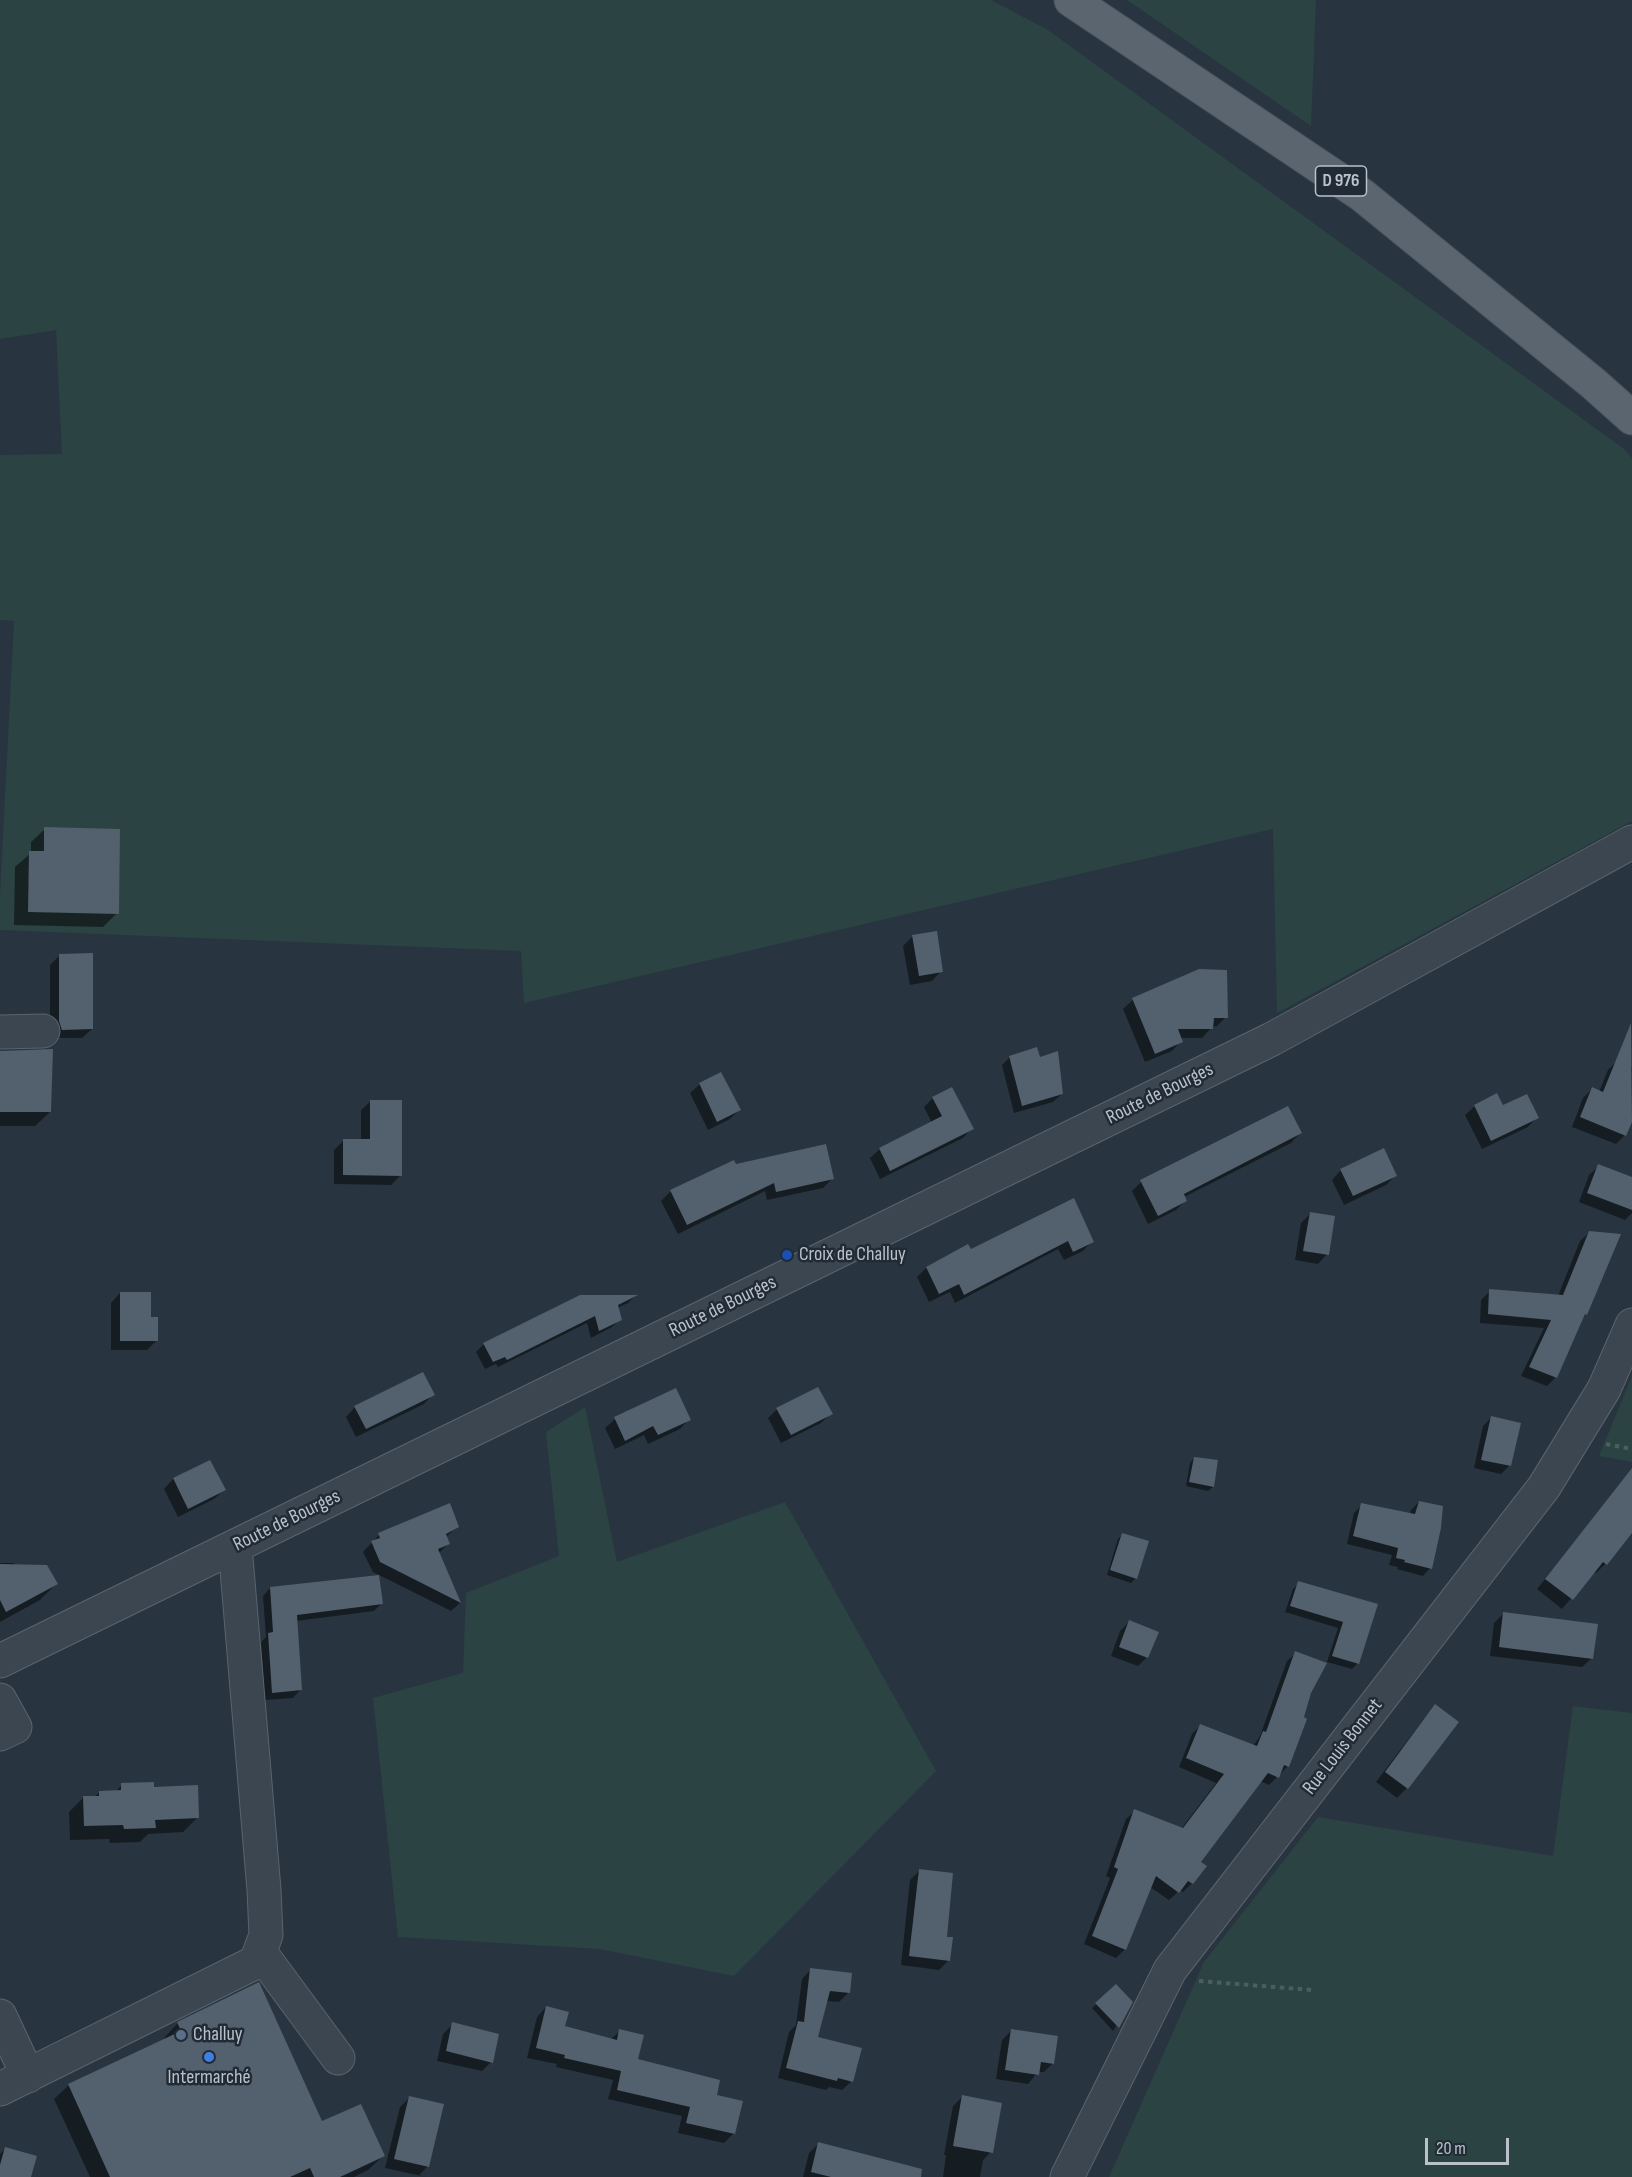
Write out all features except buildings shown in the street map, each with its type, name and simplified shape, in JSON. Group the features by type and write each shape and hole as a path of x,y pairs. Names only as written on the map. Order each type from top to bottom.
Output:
{"main road":[{"name":"D 976","path":"1071,0 1362,195 1594,384 1632,418"},
{"name":"D 976","path":"1594,384 1632,410"}],"street":[{"name":"Route de Bourges","path":"0,1661 1272,1039 1632,842"},
{"path":"0,1032 43,1031"},
{"name":"Rue Louis Bonnet","path":"1068,2177 1166,1978 1177,1961 1544,1487 1604,1389 1632,1325"},
{"path":"0,2016 14,2082 256,1962 266,1935 264,1890 235,1546"},
{"path":"0,1700 15,1727 0,1734"},
{"path":"260,1952 338,2058"}],"path":[{"path":"1166,1978 1312,1990"}],"green space":[{"path":"0,0 991,0 1048,30 1624,449 1632,458 1632,821 1277,1013 1273,829 524,1003 521,951 0,930 14,621 0,620 0,455 62,454 56,330 0,339"},
{"path":"1127,0 1316,0 1311,126"},
{"path":"1632,1376 1632,1462 1599,1456"},
{"path":"585,1407 617,1562 785,1502 936,1771 734,1976 600,1949 398,1937 373,1698 463,1673 466,1593 559,1556 546,1432"},
{"path":"1573,1706 1632,1713 1632,2177 1109,2177 1204,1962 1318,1817 1553,1856"}],"place":[{"name":"Croix de Challuy","path":"787,1255"},
{"name":"Challuy","path":"181,2035"},
{"name":"Intermarché","path":"209,2057"}]}
